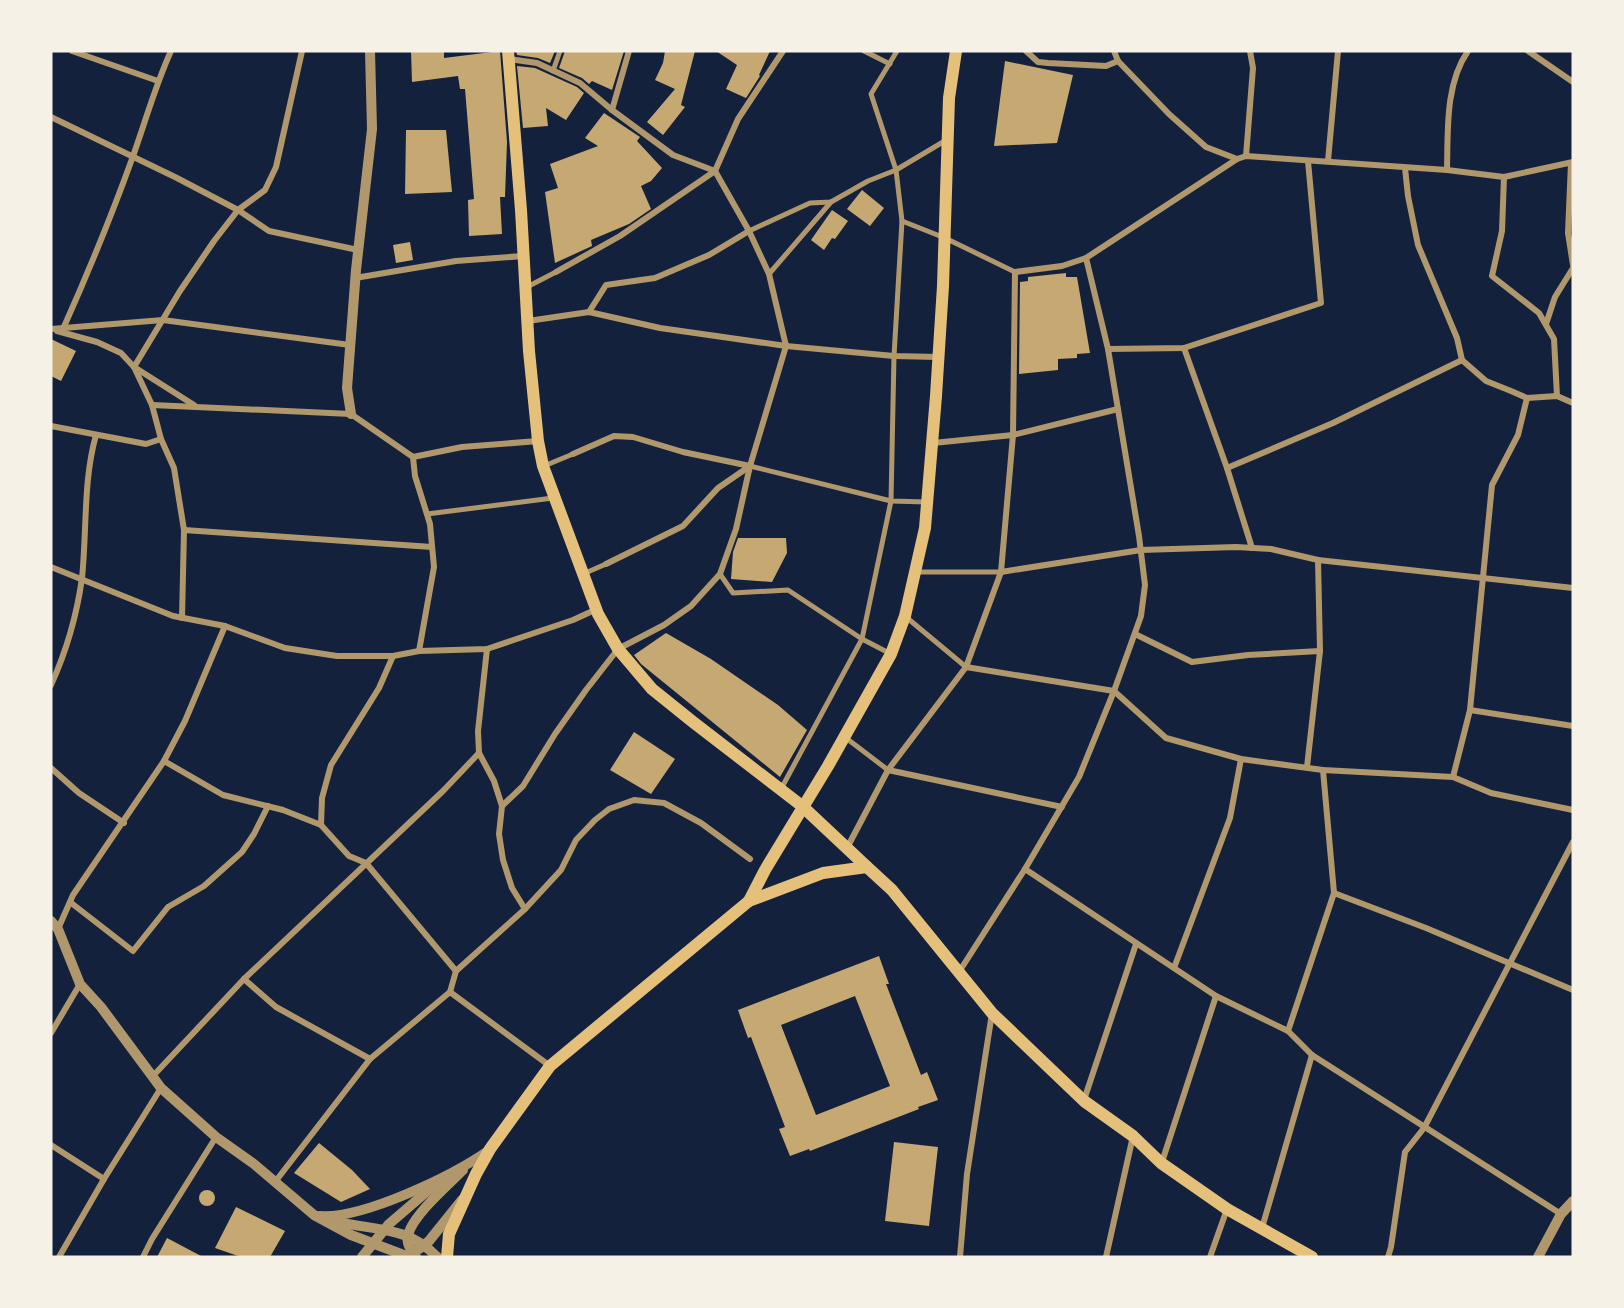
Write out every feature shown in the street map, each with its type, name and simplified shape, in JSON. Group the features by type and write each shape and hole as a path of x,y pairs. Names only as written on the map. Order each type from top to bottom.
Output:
{"main road":[{"path":"749,901 891,654 905,616 925,528 945,238 949,99 956,51"},
{"path":"508,55 538,441 543,466 583,574 597,609 618,649 652,688 802,806 892,890 992,1012 1084,1101 1133,1136 1161,1163 1227,1209 1312,1257"},
{"path":"447,1257 449,1234 490,1149 550,1066 749,901 823,873 867,867"}],"street":[{"path":"72,51 158,81"},
{"path":"63,329 100,244 133,157 158,81 171,51"},
{"path":"134,367 214,241 238,210 265,190 276,167 302,51"},
{"path":"351,414 347,388 350,345 355,278 372,129 370,51"},
{"path":"553,70 560,51"},
{"path":"612,110 629,51"},
{"path":"525,288 620,236 715,171 738,119 783,51"},
{"path":"864,51 890,64"},
{"path":"781,789 862,639 891,501 894,356 902,221 896,170 871,94 897,51"},
{"path":"1026,51 1038,62 1106,66 1118,61"},
{"path":"1114,51 1118,61 1169,114 1206,147 1237,159"},
{"path":"1246,156 1253,68 1250,51"},
{"path":"1328,161 1338,51"},
{"path":"1447,170 1449,111 1459,65 1468,51"},
{"path":"1528,51 1573,82"},
{"path":"502,806 523,786 561,725 618,649 664,625 691,606 720,574 736,530 750,465 786,346 769,274 749,231 715,171 673,155 580,83 537,63 508,55"},
{"path":"51,117 238,210 269,231 358,250"},
{"path":"769,274 831,202 868,181 896,170 948,139"},
{"path":"902,221 945,238 1015,272 1062,266 1086,258 1237,159 1246,156 1447,170 1504,177 1572,162 1568,232 1573,266 1555,297 1546,324"},
{"path":"1108,350 1184,348 1321,303 1308,161"},
{"path":"1405,168 1418,245 1457,338 1462,360 1486,381 1527,398 1557,396 1573,403"},
{"path":"1504,177 1502,231 1492,276 1539,313 1546,324 1554,339 1557,396"},
{"path":"590,312 606,285 655,278 709,255 749,231 810,203 831,202"},
{"path":"355,278 456,261 523,256"},
{"path":"959,973 1025,870 1079,777 1141,616 1145,585 1141,550 1108,350 1086,258"},
{"path":"847,848 888,770 966,667 1001,572 1013,435 1015,272"},
{"path":"528,321 590,312 660,328 786,346 894,356 938,357"},
{"path":"51,329 163,320 350,345"},
{"path":"51,329 97,342 121,353 134,367 196,406"},
{"path":"1184,348 1227,468 1252,548"},
{"path":"1227,468 1333,423 1462,360"},
{"path":"134,367 152,405 161,439 174,468 184,530 182,618"},
{"path":"1453,777 1470,710 1492,485 1518,435 1527,398"},
{"path":"152,405 351,414 413,457 462,447 538,441"},
{"path":"932,443 1013,435 1118,409"},
{"path":"51,426 146,444 161,439"},
{"path":"51,685 71,628 81,579 87,484 96,435"},
{"path":"543,466 614,436 633,437 683,452 750,465 891,501 927,502"},
{"path":"413,457 415,476 427,514 434,567 420,651"},
{"path":"583,574 683,526 718,488 750,465"},
{"path":"427,514 554,498"},
{"path":"184,530 432,547"},
{"path":"915,572 1001,572 1141,550 1252,548 1271,549 1318,560 1573,588"},
{"path":"1308,766 1320,651 1318,560"},
{"path":"51,567 182,618 225,627 285,648 337,656 393,656 420,651 487,649 573,620 597,609"},
{"path":"720,574 733,593 788,590 862,639 891,654"},
{"path":"905,616 966,667 1114,691 1166,738 1241,759 1308,766 1323,770 1453,777 1491,793 1573,810"},
{"path":"225,627 185,721 164,761 54,925 80,984 101,1007 161,1088 216,1137 314,1215 351,1235 412,1256"},
{"path":"1135,634 1192,662 1248,655 1320,651"},
{"path":"487,649 478,731 479,753 494,781 502,806 499,834 504,860 512,888 525,909"},
{"path":"321,825 322,798 331,765 379,688 393,656"},
{"path":"1470,710 1573,726"},
{"path":"844,737 888,770 1062,807"},
{"path":"152,1077 244,979 443,791 479,753"},
{"path":"1174,968 1230,818 1241,759"},
{"path":"164,761 223,795 268,806 321,825 349,856 366,863 456,971"},
{"path":"51,768 80,793 124,823"},
{"path":"1288,1032 1334,893 1323,770"},
{"path":"275,1182 370,1059 450,992 456,971 525,909 561,870 576,840 594,820 609,809 634,800 664,803 700,823 750,859"},
{"path":"70,902 133,951 168,907 204,886 242,852 268,806"},
{"path":"1388,1257 1405,1152 1424,1128 1573,842"},
{"path":"1025,870 1216,996 1288,1032 1312,1055 1561,1214"},
{"path":"1334,893 1426,928 1573,990"},
{"path":"1084,1101 1136,944"},
{"path":"244,979 276,1007 370,1059"},
{"path":"51,1033 80,984"},
{"path":"450,992 550,1066"},
{"path":"1161,1163 1216,996"},
{"path":"960,1257 968,1174 992,1012"},
{"path":"1262,1228 1312,1055"},
{"path":"59,1257 161,1088"},
{"path":"1106,1257 1133,1136"},
{"path":"143,1257 216,1137"},
{"path":"51,1145 104,1179"},
{"path":"412,1256 408,1246 408,1235 418,1218 470,1164 490,1149"},
{"path":"314,1215 333,1217 354,1213 402,1195 470,1164"},
{"path":"362,1257 385,1230 447,1174"},
{"path":"412,1256 426,1243 466,1195"},
{"path":"1538,1257 1561,1214 1573,1201"},
{"path":"1210,1257 1227,1209"},
{"path":"314,1215 350,1225 408,1235 426,1243 437,1257"}],"building":[{"path":"411,51 444,51 444,58 500,51 507,142 505,197 500,197 502,234 469,236 468,200 474,199 465,89 460,89 458,76 412,82"},
{"path":"516,51 555,51 550,63 538,58 517,55"},
{"path":"565,51 624,51 612,90 592,81 589,84 582,78 559,68"},
{"path":"665,51 695,51 681,105 685,107 663,135 647,122 675,89 655,80 663,63"},
{"path":"716,51 770,51 760,76 746,98 726,89 737,65"},
{"path":"1005,61 1073,75 1057,143 994,146"},
{"path":"517,66 535,68 577,87 584,93 566,120 546,108 548,126 523,128"},
{"path":"604,113 640,137 637,141 662,168 651,181 641,186 651,209 629,224 591,240 592,246 555,263 545,192 558,188 550,164 598,146 585,138"},
{"path":"406,130 446,130 452,192 405,194"},
{"path":"862,190 884,208 870,226 847,209"},
{"path":"832,210 848,221 824,250 811,240"},
{"path":"410,242 413,260 396,263 393,245"},
{"path":"1066,273 1066,277 1077,277 1090,353 1077,354 1077,358 1058,359 1058,370 1019,374 1020,282 1028,281 1028,277"},
{"path":"51,339 76,351 61,381 51,376"},
{"path":"738,538 786,538 787,553 772,582 731,579 733,552"},
{"path":"666,633 711,659 778,705 807,730 780,777 641,664 634,655"},
{"path":"634,732 675,759 651,794 610,770"},
{"path":"879,956 889,984 886,984 921,1075 927,1072 938,1100 810,1151 809,1149 790,1156 779,1129 785,1127 751,1037 748,1038 738,1010","holes":["855,996 890,1086 816,1115 781,1025"]},
{"path":"894,1142 938,1147 929,1226 885,1221"},
{"path":"319,1143 352,1170 370,1189 341,1202 294,1173"},
{"path":"207,1190 213,1192 215,1198 213,1204 207,1206 201,1204 199,1198 201,1192"},
{"path":"236,1207 285,1231 270,1257 241,1257 215,1248"},
{"path":"167,1238 203,1257 157,1257"}]}
